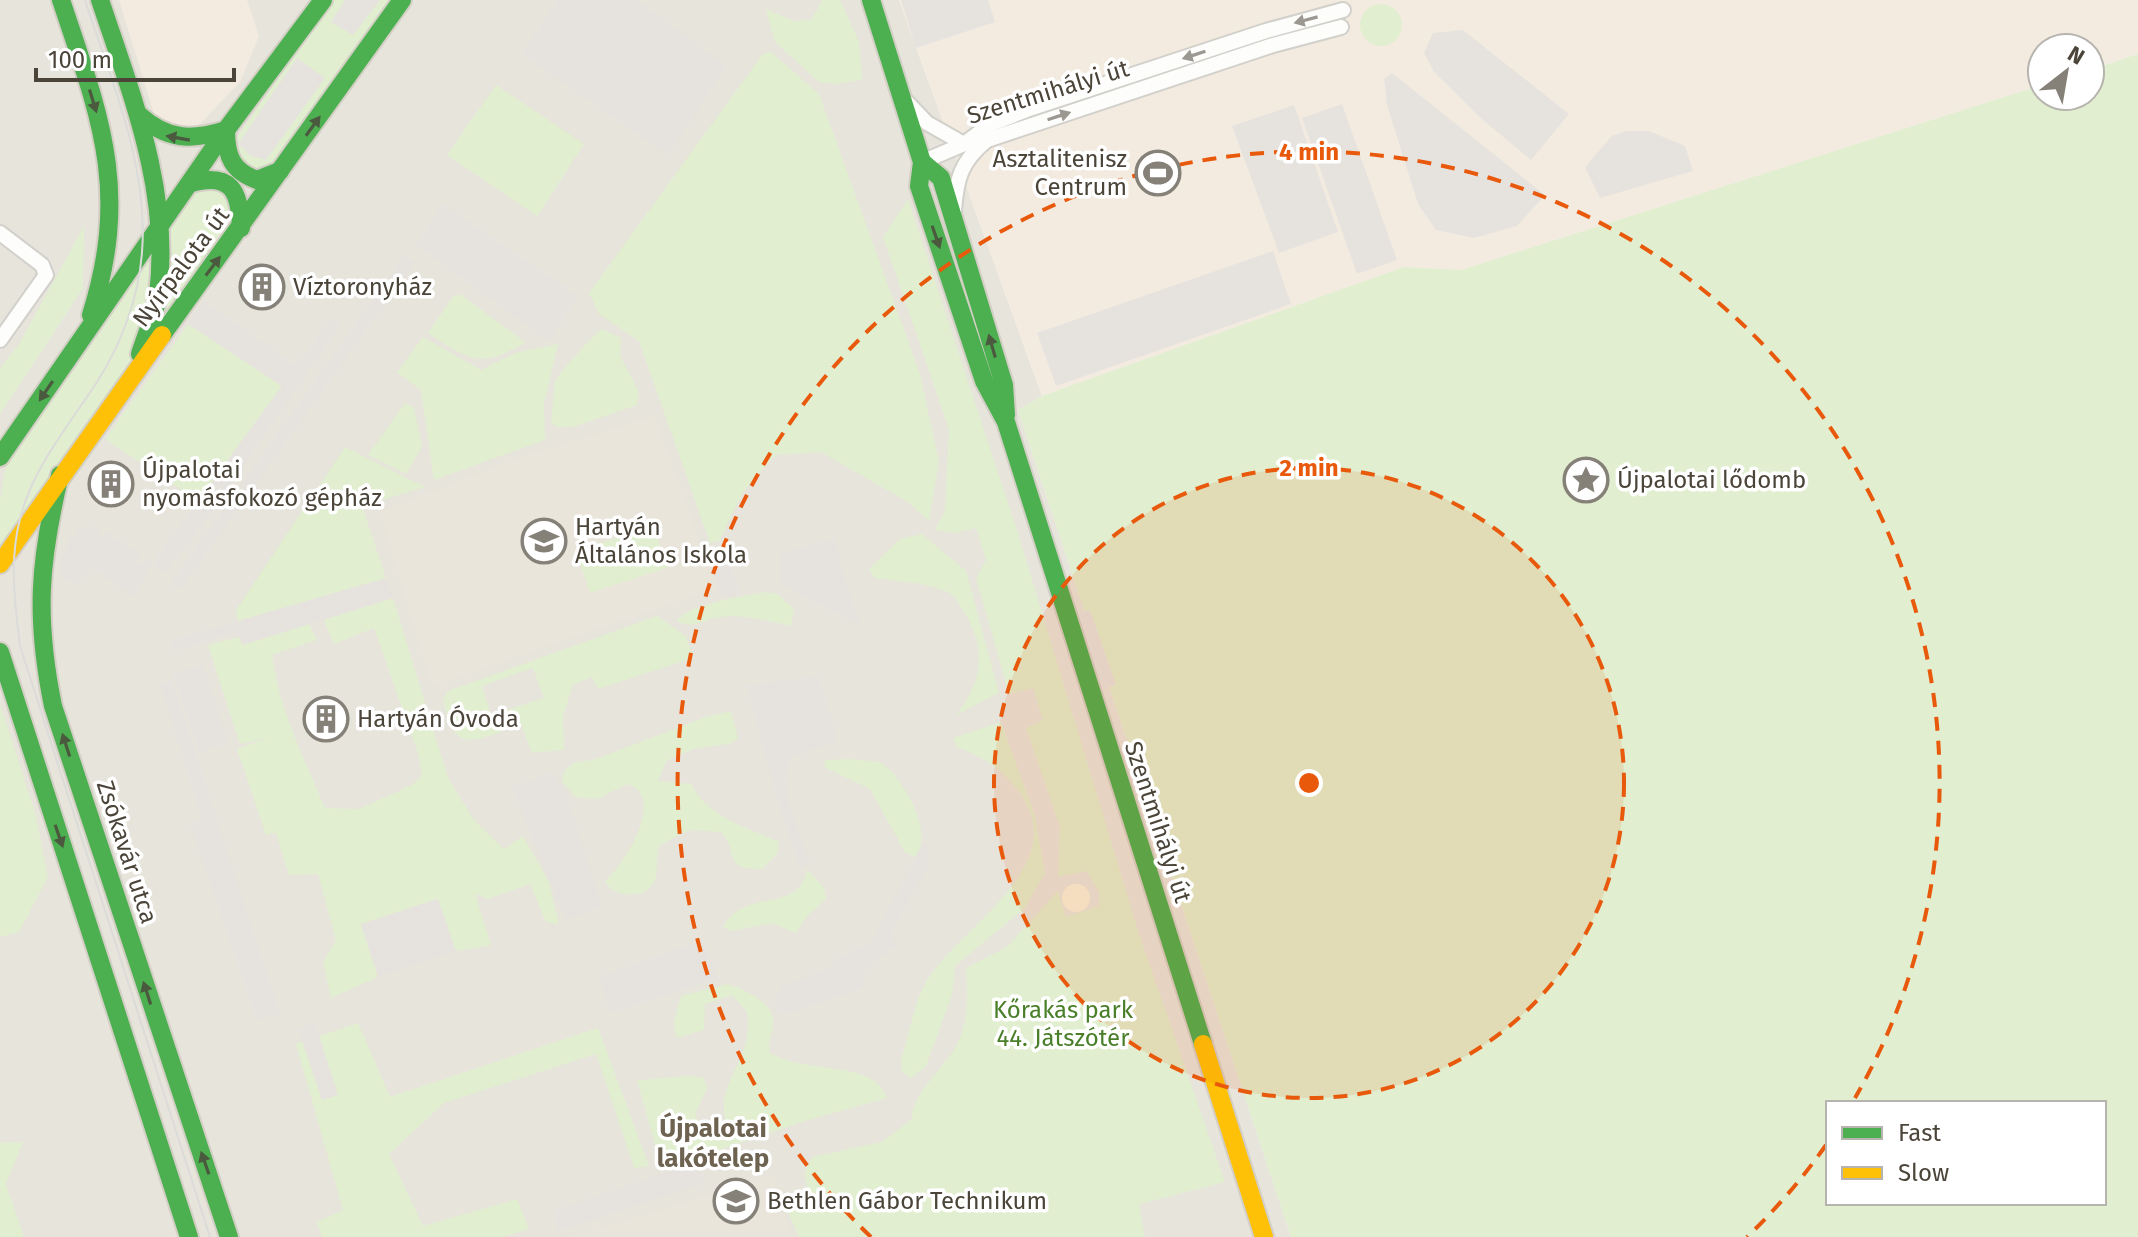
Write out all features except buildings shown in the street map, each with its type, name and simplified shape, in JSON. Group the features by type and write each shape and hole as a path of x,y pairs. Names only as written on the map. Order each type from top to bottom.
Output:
{"main road":[{"path":"61,0 112,170 106,267 93,312 78,343"},
{"path":"100,0 137,113 159,191 163,223 158,300 135,368"},
{"name":"Nyírpalota út","path":"0,457 226,130 323,0"},
{"name":"Nyírpalota út","path":"0,564 135,368 241,228 402,0"},
{"name":"Szentmihályi út","path":"871,0 922,162 919,186 984,381 1006,422 1264,1237"},
{"path":"137,113 156,130 176,140 187,141 226,130 228,162 237,172 257,180 282,170"},
{"name":"Szentmihályi út","path":"922,162 941,178 954,218 1004,385 1006,422"},
{"path":"191,183 212,178 232,187 241,204 241,228"},
{"path":"0,472 13,439"},
{"name":"Zsókavár utca","path":"60,475 39,565 40,646 53,706 229,1237"},
{"path":"0,652 4,678 189,1237"},
{"path":"137,1076 171,1067"}],"street":[{"name":"Szentmihályi út","path":"964,144 989,125 1029,109 1268,30 1343,10"},
{"name":"Szentmihályi út","path":"964,144 987,140 1273,45 1341,27"},
{"path":"901,96 927,123 964,144"},
{"path":"954,218 955,182 960,170 969,155 987,140"},
{"path":"922,162 964,144"},
{"path":"0,233 42,265 46,275 0,340"}],"shaded area":[{"path":"0,0 899,0 1042,396 1018,410 1291,1237 0,1237"},
{"path":"119,0 247,0 259,36 240,82 196,128 186,131 176,129 155,117"},
{"path":"345,0 380,0 353,35 331,22"},
{"path":"558,0 637,0 726,66 668,155 522,54"},
{"path":"899,0 2138,0 2138,54 2106,65 2106,32 2026,32 2026,90 1461,270 1404,267 1042,396"},
{"path":"901,0 988,0 995,22 916,48"},
{"path":"1463,30 1569,114 1531,160 1483,120 1434,72 1424,53 1433,33"},
{"path":"297,58 325,78 266,160 251,156 238,144"},
{"path":"1392,73 1545,195 1517,226 1474,238 1436,230 1418,204 1387,105 1384,79"},
{"path":"1342,104 1397,260 1357,274 1302,118"},
{"path":"1294,105 1338,232 1279,253 1232,126"},
{"path":"1626,131 1649,131 1685,146 1693,171 1600,198 1585,167 1612,136"},
{"path":"443,204 578,296 549,342 416,244"},
{"path":"1273,251 1291,304 1056,386 1037,333"},
{"path":"405,255 415,262 180,590 171,583"},
{"path":"204,301 296,366 331,319 341,324 203,524 164,573 154,565 154,561 282,386 188,324"},
{"name":"Hartyán Általános Iskola","path":"654,416 717,588 432,686 380,512 516,459"},
{"path":"97,527 101,540 105,532 140,554 135,562 140,566 146,558 152,563 133,596 93,568 92,563 88,576 81,577 78,584 66,581 59,567 71,536 79,539 75,528"},
{"path":"836,538 840,564 860,626 781,584 781,554"},
{"path":"724,548 739,593 723,598 707,553"},
{"path":"386,578 393,598 242,645 238,632 173,651 170,641"},
{"path":"1090,610 1116,685 1097,691 1071,616"},
{"path":"203,665 228,743 199,752 173,674"},
{"path":"819,677 838,741 791,757 785,780 790,807 810,863 800,867 779,806 747,685"},
{"path":"172,681 280,1014 257,1019 190,825 203,819 160,685"},
{"path":"552,773 565,791 602,906 566,920 512,787"},
{"path":"924,843 928,847 928,865 891,933 896,946 866,968 861,989 780,1015 774,1005 781,987 832,967 835,959 872,942"},
{"path":"438,899 456,951 378,977 361,924"},
{"path":"703,940 718,978 610,1013 599,977"},
{"path":"315,1023 338,1095 322,1100 298,1029"},
{"path":"697,1162 705,1183 558,1231 553,1211"},
{"name":"Bethlen Gábor Technikum","path":"773,1175 790,1231 806,1226 810,1237 573,1237"}],"green space":[{"path":"333,0 391,0 275,166 246,173 231,146"},
{"path":"823,0 840,0 859,42 862,80 834,84 819,82 775,42 766,9 794,21 811,20"},
{"path":"1381,4 1396,10 1402,25 1396,40 1381,46 1366,40 1360,25 1366,10"},
{"path":"771,52 819,94 920,374 939,462 929,521 908,502 821,452 775,455 743,492 719,541 710,543 639,341 599,314 589,293 763,54"},
{"path":"2138,54 2138,1237 1291,1237 1018,410 1042,396 1404,267 1461,270 2026,90 2026,112 2106,112 2106,65"},
{"path":"496,85 584,144 537,216 447,155"},
{"path":"211,180 239,206 152,335 164,300 170,255 168,226 198,183"},
{"name":"Kőrakás park 44. Játszótér","path":"908,199 1017,530 1139,934 1225,1182 1139,1204 1145,1237 799,1237 787,1209 810,1199 804,1173 812,1157 882,1142 912,1119 917,1099 952,1053 961,1035 967,1007 966,968 1007,947 1058,891 1066,917 1099,906 1099,892 1087,871 1058,877 1060,827 1026,728 1043,720 1033,688 1009,694 976,578 986,560 976,528 956,533 935,530 945,511 949,429 883,237"},
{"path":"84,226 83,288 0,414 0,368 19,344"},
{"path":"156,242 151,302 132,361 0,552 0,500 9,451"},
{"path":"454,295 461,295 525,342 497,356 475,358 454,350 428,333"},
{"path":"188,324 282,386 198,501 105,439"},
{"path":"602,329 621,338 620,356 639,392 637,405 573,427 556,427 551,421 555,381"},
{"path":"423,337 481,370 515,353 558,344 544,404 545,440 434,480 421,390 397,372"},
{"path":"405,403 414,408 422,447 406,474 368,455"},
{"path":"345,447 425,487 362,506 386,578 238,621 236,610"},
{"path":"654,526 667,568 590,593 576,551"},
{"path":"922,534 966,571 999,693 956,715 972,690 979,665 976,639 964,612 948,592 921,584 875,578 869,569 900,539"},
{"path":"765,592 777,594 794,609 791,626 738,616 693,624 677,621 682,615 703,606"},
{"path":"393,598 448,778 474,820 504,849 523,836 549,882 559,924 546,922 530,884 487,899 475,893 491,945 456,951 437,899 361,924 378,977 331,998 323,962 336,940 318,874 289,875 276,833 266,835 237,749 268,738 240,744 208,645 240,637 243,645 309,624 317,640 272,655 280,695 325,808 359,809 412,785 422,776 419,756 374,628 334,644 324,620"},
{"path":"657,616 686,636 693,658 598,689 592,677 573,685 563,716 564,750 532,753 521,724 480,739 461,737 448,719 443,700 448,691","holes":["533,668 544,698 491,715 482,686"]},
{"path":"0,704 35,812 48,877 19,932 0,937"},
{"path":"731,711 738,738 729,744 696,748 666,761 658,781 691,784 707,805 718,813 779,842 777,854 762,869 741,867 736,864 721,832 689,830 660,845 656,877 647,890 623,894 609,887 605,881 631,847 643,816 644,802 639,791 628,784 597,799 575,797 562,781 565,770 574,763 596,759 706,717"},
{"path":"1001,722 1035,816 1045,873 1025,908 955,966 952,995 926,1066 911,1078 902,1071 901,1060 925,984 940,963 1002,898 1020,874 1031,850 1033,824 1017,789 986,761 957,747 953,738"},
{"path":"826,760 880,762 898,779 919,821 920,847 914,857 905,852 870,789 824,767"},
{"path":"807,869 824,888 826,899 808,915 796,933 772,923 732,931 723,927 732,915 744,908 794,892 802,883"},
{"path":"727,984 748,992 772,1013 770,1053 802,1064 854,1072 880,1086 887,1098 808,1120 662,1170 637,1080 682,1076 704,1078 707,1088 695,1114 705,1138 721,1137 727,1127 725,1096 746,1044 747,1012 732,995 705,1004 704,1030 676,1038 674,1022 681,996"},
{"path":"358,1023 390,1097 598,1028 649,1166 634,1168 596,1054 444,1103 389,1154 423,1226 517,1199 529,1229 503,1237 322,1237 317,1222 343,1210 296,1044"},
{"path":"23,1142 6,1184 24,1237 0,1237 0,1143"}],"sand":[{"path":"1076,884 1086,888 1090,898 1086,908 1076,912 1066,908 1062,898 1066,888"}],"tram line":[{"path":"85,0 134,156 143,220 142,252 133,303 114,352 42,465 26,501 15,551 16,614 20,646 210,1237"}],"traffic: fast":[{"path":"61,0 88,82 106,155 108,230 103,270 91,315"},
{"path":"100,0 146,145 159,219 161,257 158,295 140,354"},
{"path":"0,457 226,130 323,0"},
{"path":"162,335 402,0"},
{"path":"871,0 922,162 919,186 984,381 1006,422 1203,1044"},
{"path":"139,115 159,129 180,136 202,136 226,130"},
{"path":"226,130 229,155 242,172 257,180 280,171"},
{"path":"922,162 941,178 1004,385 1006,415"},
{"path":"191,183 216,180 231,188 238,204 241,228"},
{"path":"60,475 48,535 42,590 44,645 53,706 229,1237"},
{"path":"0,652 189,1237"}],"traffic: slow":[{"path":"0,564 162,335"},
{"path":"1203,1044 1264,1237"}],"place":[{"name":"Asztalitenisz Centrum","path":"1158,173"},
{"name":"Víztoronyház","path":"262,287"},
{"name":"Újpalotai lődomb","path":"1586,480"},
{"name":"Újpalotai nyomásfokozó gépház","path":"111,484"},
{"name":"Hartyán Általános Iskola","path":"544,541"},
{"name":"Hartyán Óvoda","path":"326,719"},
{"name":"Bethlen Gábor Technikum","path":"736,1201"}],"district":[{"name":"Újpalotai lakótelep","path":"713,1143"}]}
